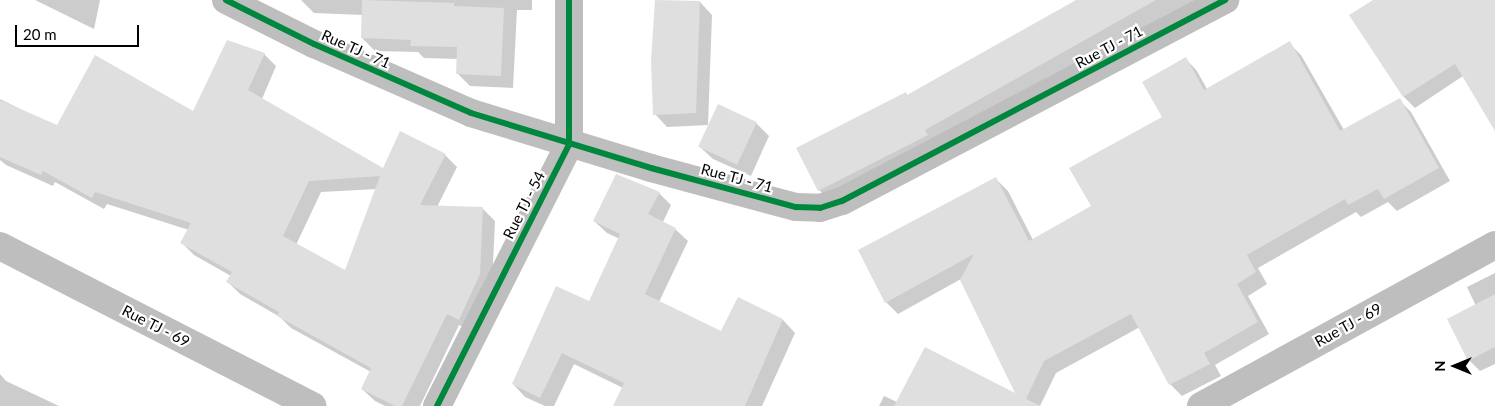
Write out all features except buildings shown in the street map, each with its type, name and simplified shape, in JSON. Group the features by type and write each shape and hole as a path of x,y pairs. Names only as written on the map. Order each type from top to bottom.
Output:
{"street":[{"name":"Rue TJ - 71","path":"226,0 314,44 471,113 569,145 796,207 820,208 842,201 1225,0"},
{"name":"Rue TJ - 54","path":"437,406 569,145 568,0"},
{"name":"Rue TJ - 69","path":"1201,406 1495,245"},
{"name":"Rue TJ - 69","path":"0,246 312,406"}],"cycle path":[{"path":"226,0 314,44 471,113 651,168 796,207 820,208 842,201 1225,0"},
{"path":"437,406 569,145 569,0"}]}
